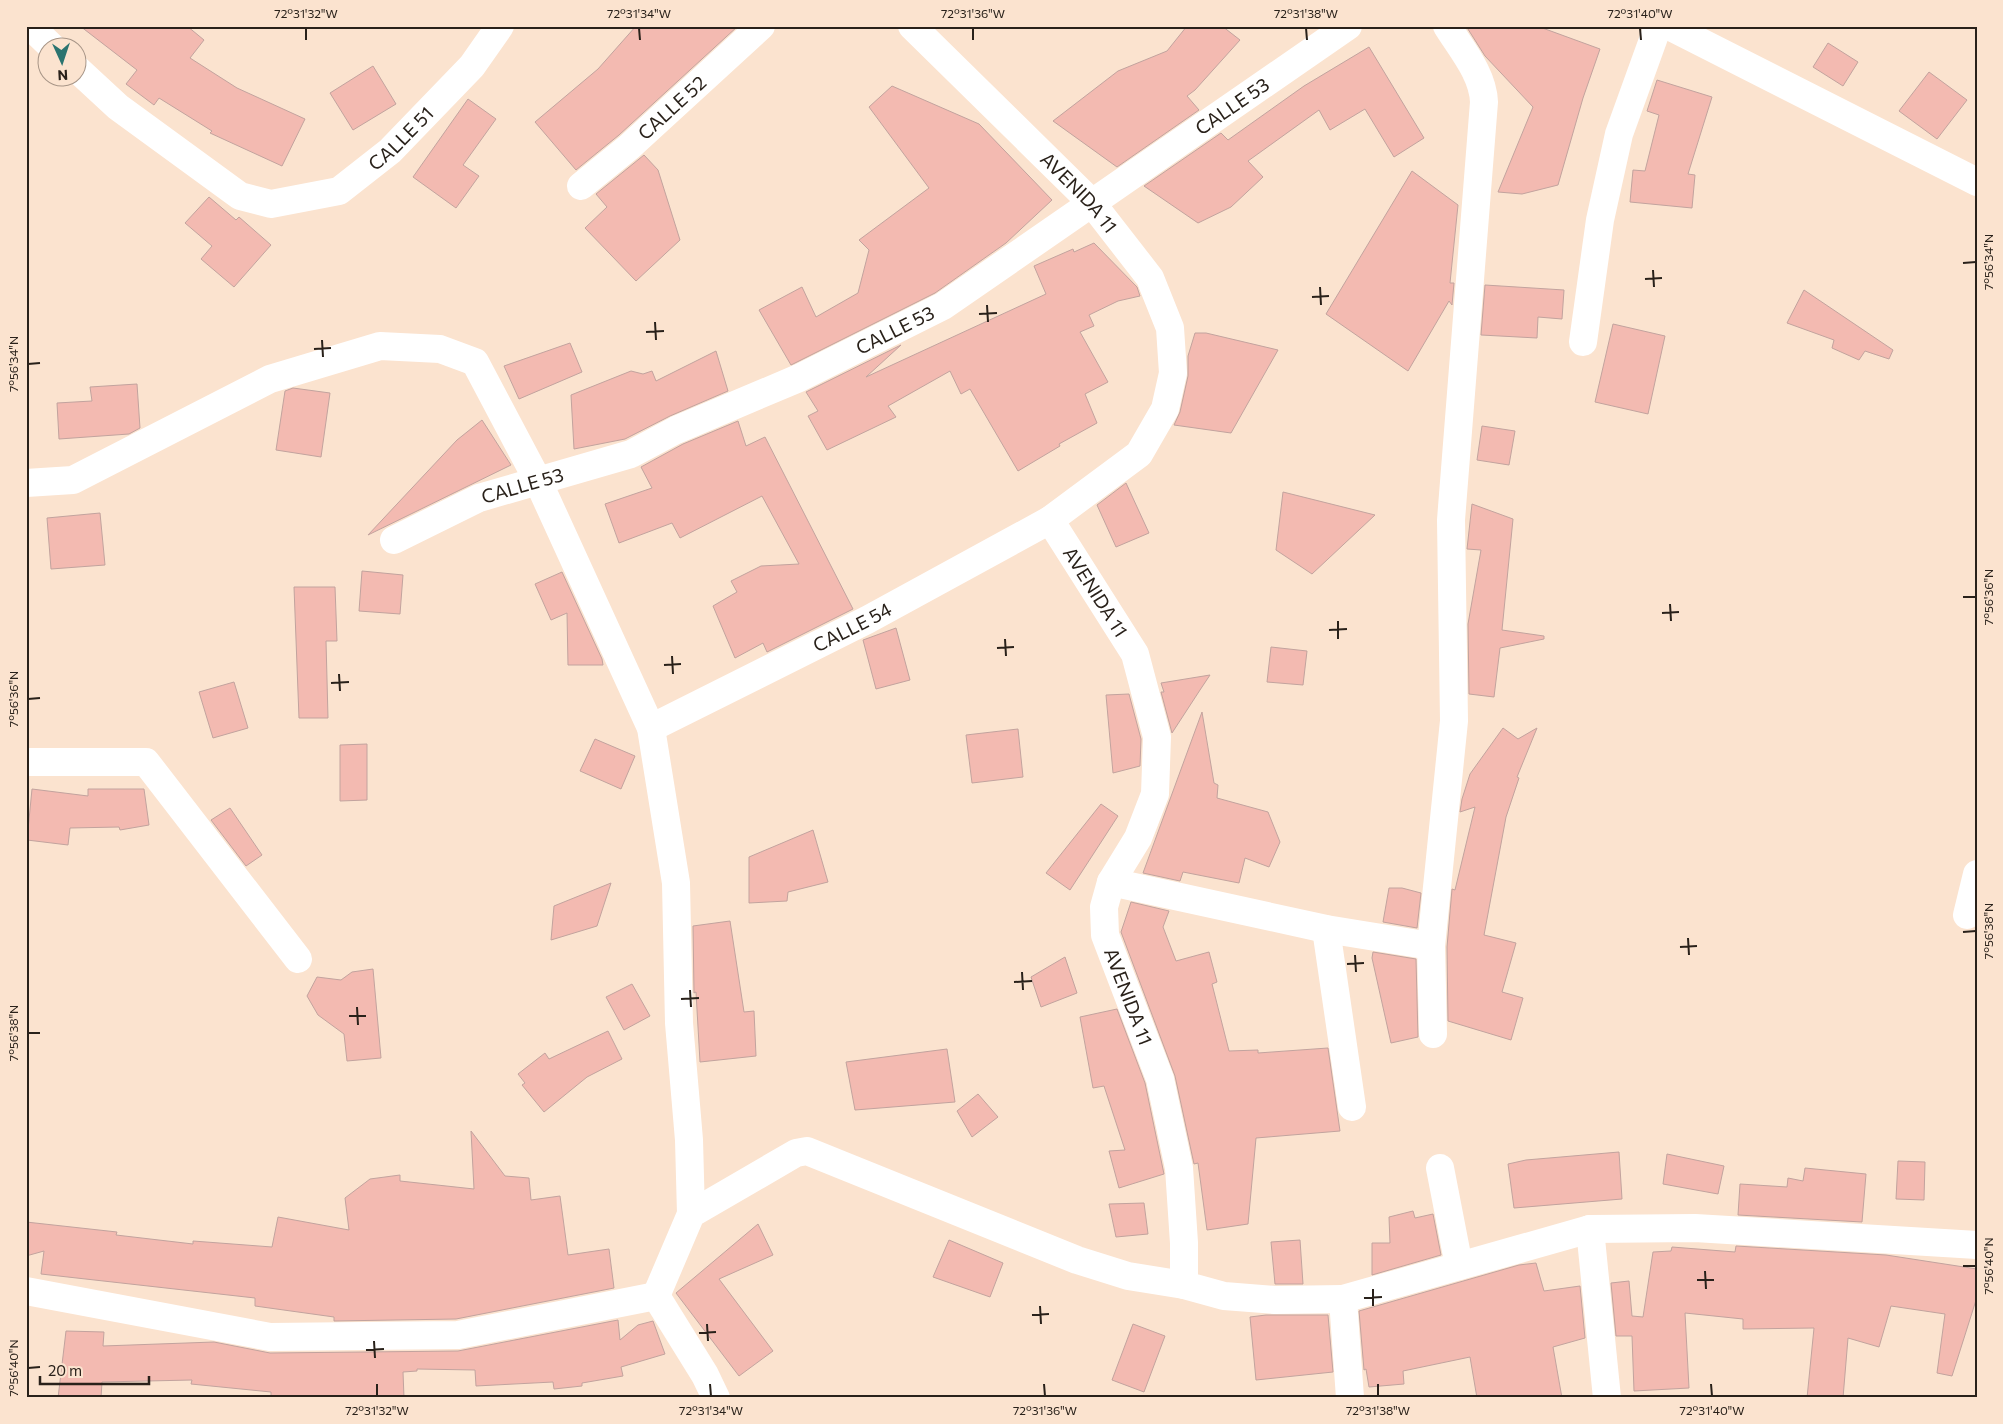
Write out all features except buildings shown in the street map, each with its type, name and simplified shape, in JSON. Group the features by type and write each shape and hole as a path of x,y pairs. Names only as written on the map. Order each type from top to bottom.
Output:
{"street":[{"path":"30,26 43,38"},
{"name":"CALLE 51","path":"88,79 118,107 240,196 271,204 339,191 390,151 472,66 500,26"},
{"name":"CALLE 52","path":"581,186 629,147 761,26"},
{"name":"AVENIDA 11","path":"912,26 1092,202 1150,278 1170,328 1173,373 1165,409 1139,454 1050,520 1135,654 1157,737 1156,794 1138,838 1111,882 1104,907 1105,935 1160,1079 1179,1168 1184,1243 1184,1285"},
{"name":"CALLE 53","path":"394,540 479,498 631,454 676,430 799,378 943,306 1348,26"},
{"path":"1433,1034 1431,946 1454,721 1451,520 1484,102 1484,88 1480,78 1447,26"},
{"path":"1583,342 1600,220 1619,134 1658,26"},
{"path":"1669,26 1977,182"},
{"path":"26,483 73,480 270,379 380,346 440,349 475,362 538,481 651,728 676,883 679,1023 689,1140 691,1214 656,1296"},
{"name":"CALLE 54","path":"651,728 866,620 1050,520"},
{"path":"26,762 146,762 298,959"},
{"path":"1967,915 1977,874"},
{"path":"1111,882 1326,929 1431,946"},
{"path":"1326,929 1352,1107"},
{"path":"691,1214 796,1153 807,1151 1077,1260 1128,1276 1184,1285 1224,1296 1275,1300 1343,1299 1590,1228 1695,1228 1977,1245"},
{"path":"1440,1168 1459,1266"},
{"path":"1590,1228 1607,1398"},
{"path":"26,1290 270,1337 458,1335 656,1296"},
{"path":"656,1296 705,1375 716,1398"},
{"path":"1343,1299 1350,1398"}]}
